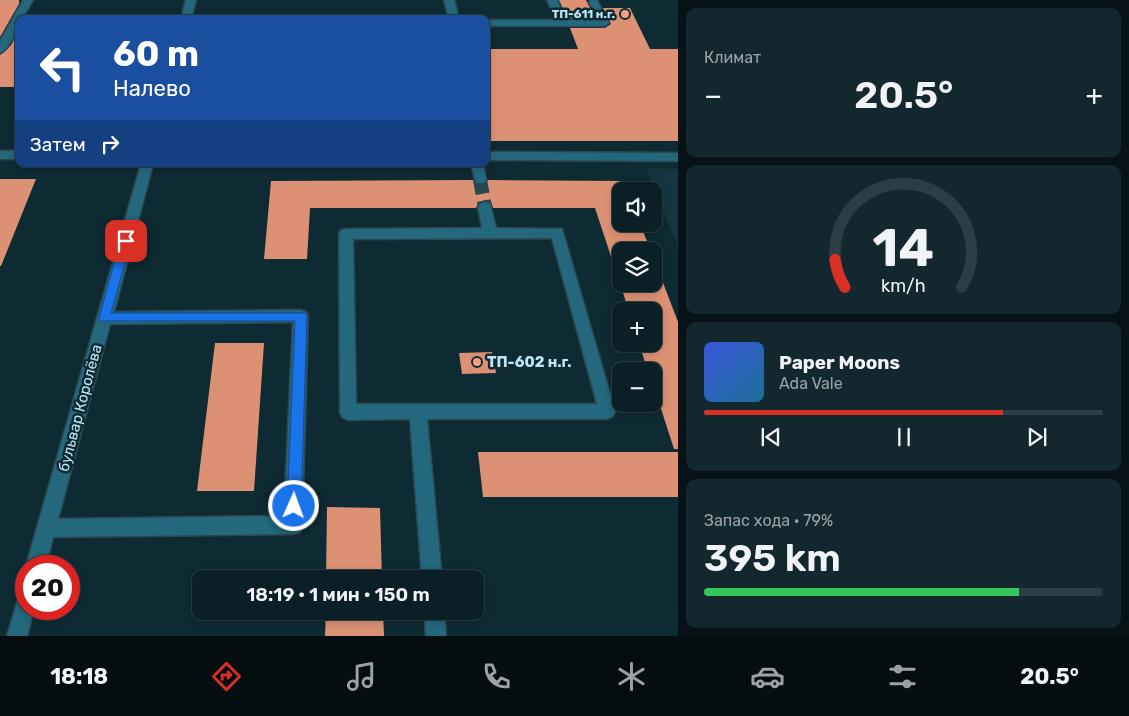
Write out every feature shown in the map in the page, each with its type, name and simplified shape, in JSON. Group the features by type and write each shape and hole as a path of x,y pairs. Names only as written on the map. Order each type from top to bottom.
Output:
{"street":[{"path":"20,15 28,0"},
{"path":"187,15 191,0"},
{"path":"449,0 453,15"},
{"path":"552,0 562,22"},
{"path":"490,22 604,22 594,2"},
{"path":"0,50 15,23"},
{"path":"0,155 15,155"},
{"path":"490,156 678,157"},
{"name":"бульвар Королёва","path":"39,555 146,167"},
{"path":"478,167 480,180"},
{"path":"485,208 490,234"},
{"path":"346,234 557,234 607,411 418,412 348,412 346,234"},
{"path":"47,528 293,525 301,316 104,318"},
{"path":"418,412 431,570"},
{"path":"17,636 21,620"},
{"path":"435,620 436,636"}],"shaded area":[{"path":"646,168 678,169 678,247 662,208 662,182 652,182"}],"building":[{"path":"0,0 19,0 19,4 0,37"},
{"path":"559,0 586,0 595,18 567,18"},
{"path":"603,8 630,8 650,49 678,49 678,141 490,141 490,49 578,49 570,28 605,28 611,24"},
{"path":"15,38 15,87 0,87 0,55 11,45"},
{"path":"0,179 36,179 1,266 0,266"},
{"path":"473,180 476,185 484,185 488,180 624,181 612,182 612,232 643,232 647,242 612,242 612,260 595,208 493,208 491,202 486,200 479,202 476,208 310,208 307,259 264,259 271,181"},
{"path":"662,280 678,322 678,449 674,449 662,412 662,362 645,362 642,352 662,352 662,302 626,302 623,292 662,292"},
{"path":"215,343 264,343 254,491 197,491"},
{"name":"ТП-602 н.г.","path":"492,352 496,373 462,374 459,353"},
{"path":"478,452 678,452 678,497 483,497"},
{"path":"327,507 380,508 382,570 326,570"},
{"path":"326,620 383,620 384,636 325,636"}],"tunnel":[{"path":"480,180 485,207"}],"place":[{"name":"ТП-611 н.г.","path":"625,14"},
{"name":"ТП-602 н.г.","path":"477,362"}],"route":[{"path":"126,241 104,318 301,316 294,506"}]}
